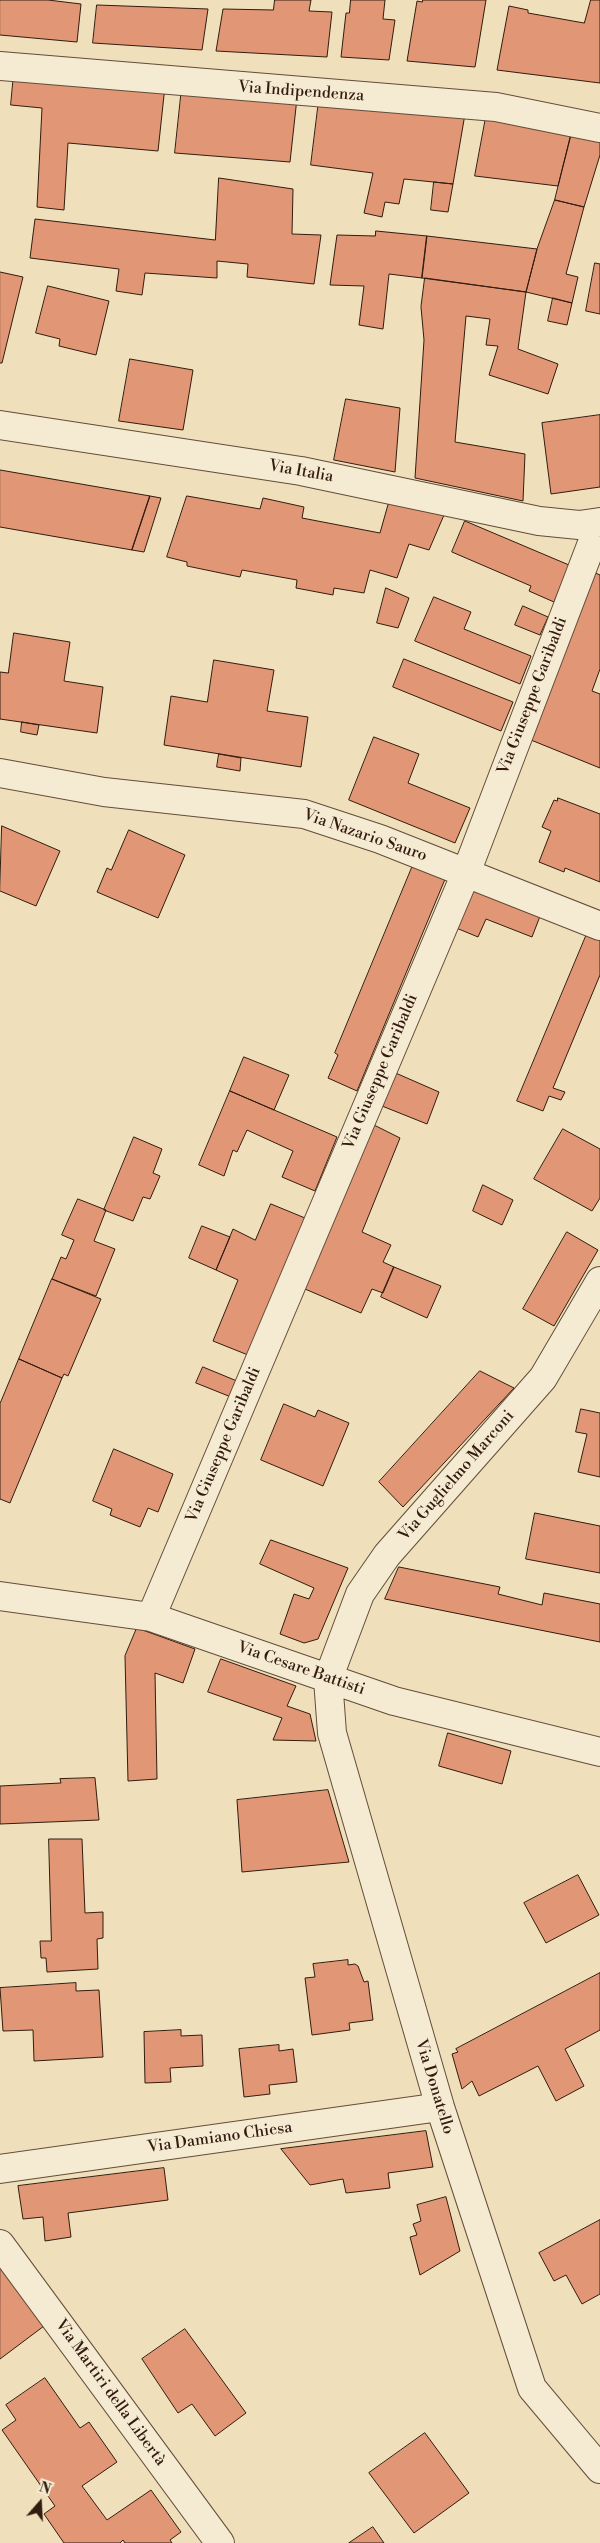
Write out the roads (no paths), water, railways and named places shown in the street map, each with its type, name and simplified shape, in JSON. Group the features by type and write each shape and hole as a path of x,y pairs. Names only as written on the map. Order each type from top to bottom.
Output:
{"street":[{"name":"Via Indipendenza","path":"0,66 496,107 600,128"},
{"name":"Via Italia","path":"0,425 301,471 538,521 579,525 600,522"},
{"name":"Via Giuseppe Garibaldi","path":"151,1617 466,873 600,522"},
{"name":"Via Nazario Sauro","path":"0,773 104,792 304,814 380,839 600,926"},
{"name":"Via Guglielmo Marconi","path":"328,1679 360,1594 388,1555 543,1378 600,1281"},
{"name":"Via Cesare Battisti","path":"0,1596 151,1617 394,1701 600,1752"},
{"name":"Via Donatello","path":"328,1679 332,1733 440,2107 532,2388 600,2469"},
{"name":"Via Damiano Chiesa","path":"0,2169 440,2107"},
{"name":"Via Martiri della Libertà","path":"0,2244 220,2543"}]}
